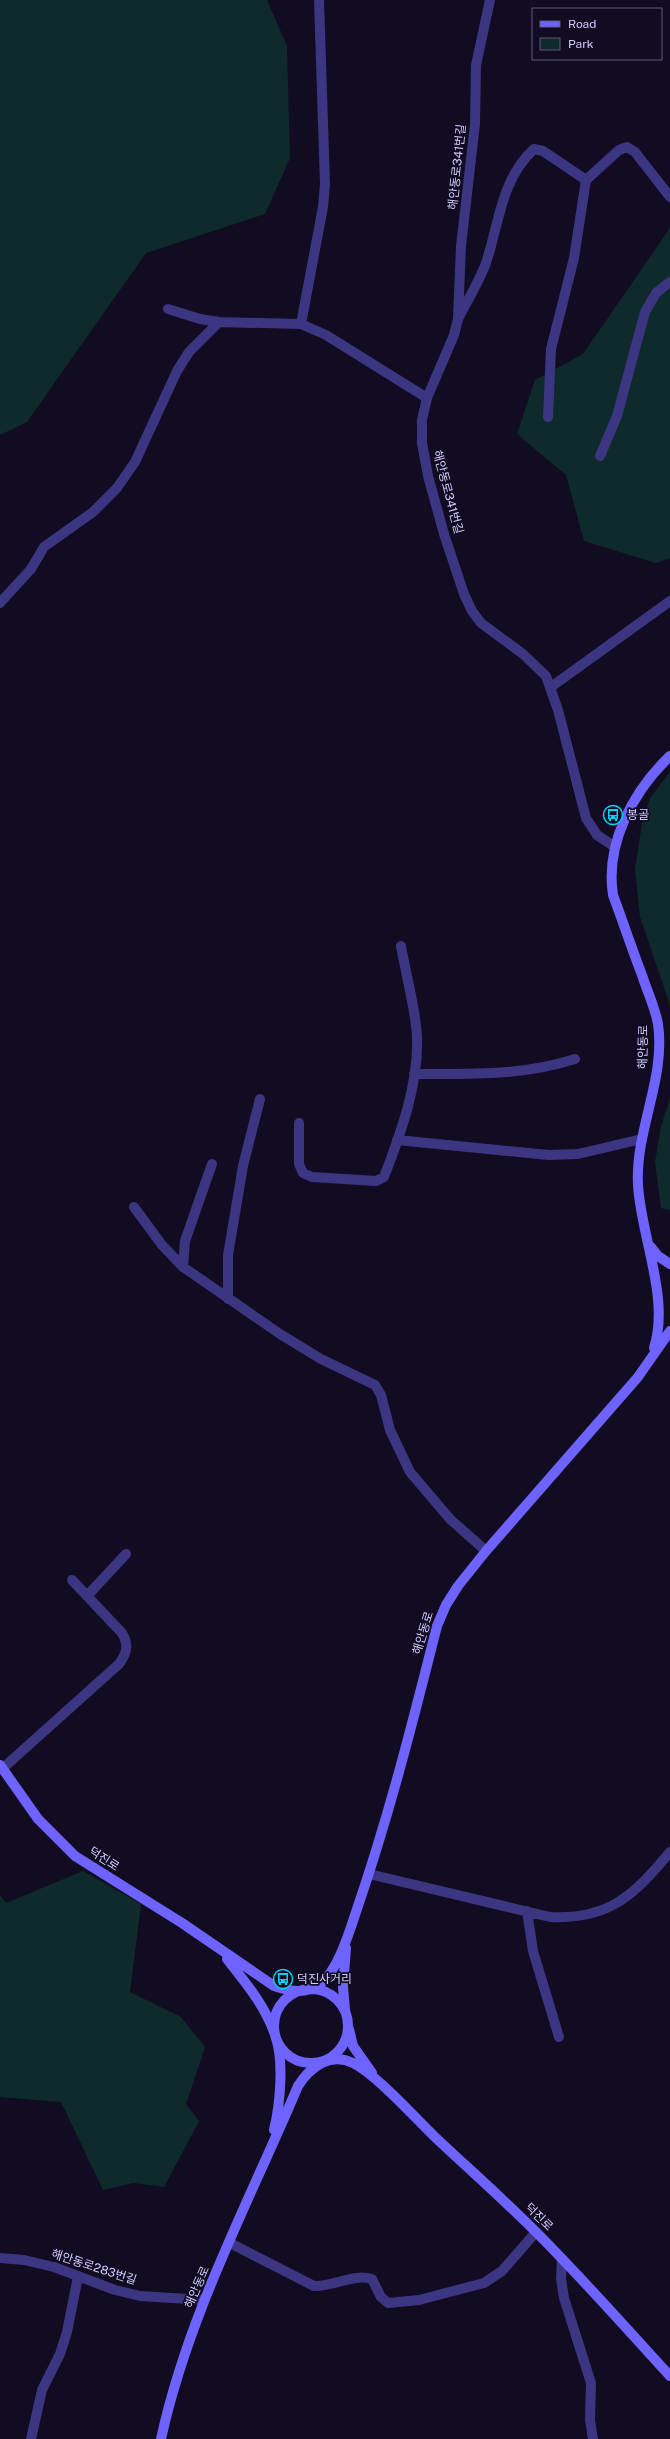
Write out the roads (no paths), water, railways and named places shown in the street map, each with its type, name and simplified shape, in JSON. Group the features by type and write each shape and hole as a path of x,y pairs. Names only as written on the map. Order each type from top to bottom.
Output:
{"street":[{"path":"301,324 323,207 324,184 319,0"},
{"name":"해안동로341번길","path":"490,0 476,65 475,124 461,246 458,319 454,335 426,398 422,420 422,444 444,534 464,594 481,623 538,666 551,687 586,818 597,835 615,847"},
{"path":"548,417 551,349 572,264 586,180 619,150 627,147 635,152 670,197"},
{"path":"458,319 485,265 508,185 525,158 534,149 543,151 586,180"},
{"path":"600,456 619,410 648,307 656,293 670,282"},
{"path":"168,309 200,319 219,322 301,324 326,335 352,350 426,398"},
{"path":"0,603 31,569 44,547 93,512 117,488 135,462 189,352 219,322"},
{"path":"551,687 670,601"},
{"name":"해안동로","path":"638,1378 657,1342 662,1309 656,1273 640,1204 638,1183 642,1139 658,1062 658,1024 613,896 611,880 615,847 621,827 636,798 649,779 670,756"},
{"path":"299,1123 299,1164 303,1173 312,1177 376,1181 384,1177 397,1140 414,1074 417,1034 401,946"},
{"path":"414,1074 501,1074 548,1068 575,1059"},
{"path":"228,1299 228,1255 244,1166 260,1099"},
{"path":"397,1140 549,1155 578,1154 642,1139"},
{"path":"183,1267 185,1241 212,1164"},
{"path":"134,1207 162,1245 183,1267 228,1299 321,1359 375,1385 381,1395 394,1441 410,1472 450,1519 486,1551"},
{"path":"648,1243 658,1256 670,1264"},
{"name":"해안동로","path":"309,1990 320,1984 330,1971 349,1931 369,1874 403,1759 437,1626 458,1586 486,1551 638,1378 670,1331"},
{"path":"87,1596 126,1554"},
{"path":"1,1767 119,1664 126,1654 127,1642 122,1633 72,1580"},
{"name":"덕진로","path":"1,1767 38,1819 75,1856 182,1923 274,1986 291,1992 309,1990"},
{"path":"369,1874 527,1911 566,1918 610,1907 626,1899 647,1880 670,1852"},
{"path":"527,1911 538,1971 559,2037"},
{"name":"해안동로","path":"346,2014 343,2001 343,1969 349,1931"},
{"path":"218,1948 258,2000 282,2048 298,2061 319,2063 339,2059 353,2063 381,2086"},
{"path":"276,2038 274,2028 276,2016 281,2006 293,1995 309,1990 321,1991 332,1996 341,2004 346,2014 353,2046 381,2086"},
{"path":"319,2063 331,2058 341,2049 347,2038 348,2026"},
{"name":"해안동로","path":"270,2150 279,2100 276,2038"},
{"name":"해안동로","path":"161,2439 175,2381 204,2300 298,2086 306,2073 319,2063"},
{"name":"덕진로","path":"381,2086 536,2232 670,2376"},
{"path":"230,2243 314,2286 322,2286 363,2276 372,2279 381,2297 388,2303 419,2300 484,2283 502,2271 536,2232"},
{"name":"해안동로283번길","path":"0,2258 24,2260 54,2267 115,2290 140,2296 204,2300"},
{"path":"562,2259 561,2279 564,2298 591,2383 590,2420 593,2439"},
{"path":"31,2439 42,2390 60,2354 67,2332 78,2276"}],"place":[{"name":"봉골","path":"613,815"},
{"name":"덕진사거리","path":"283,1979"}]}
